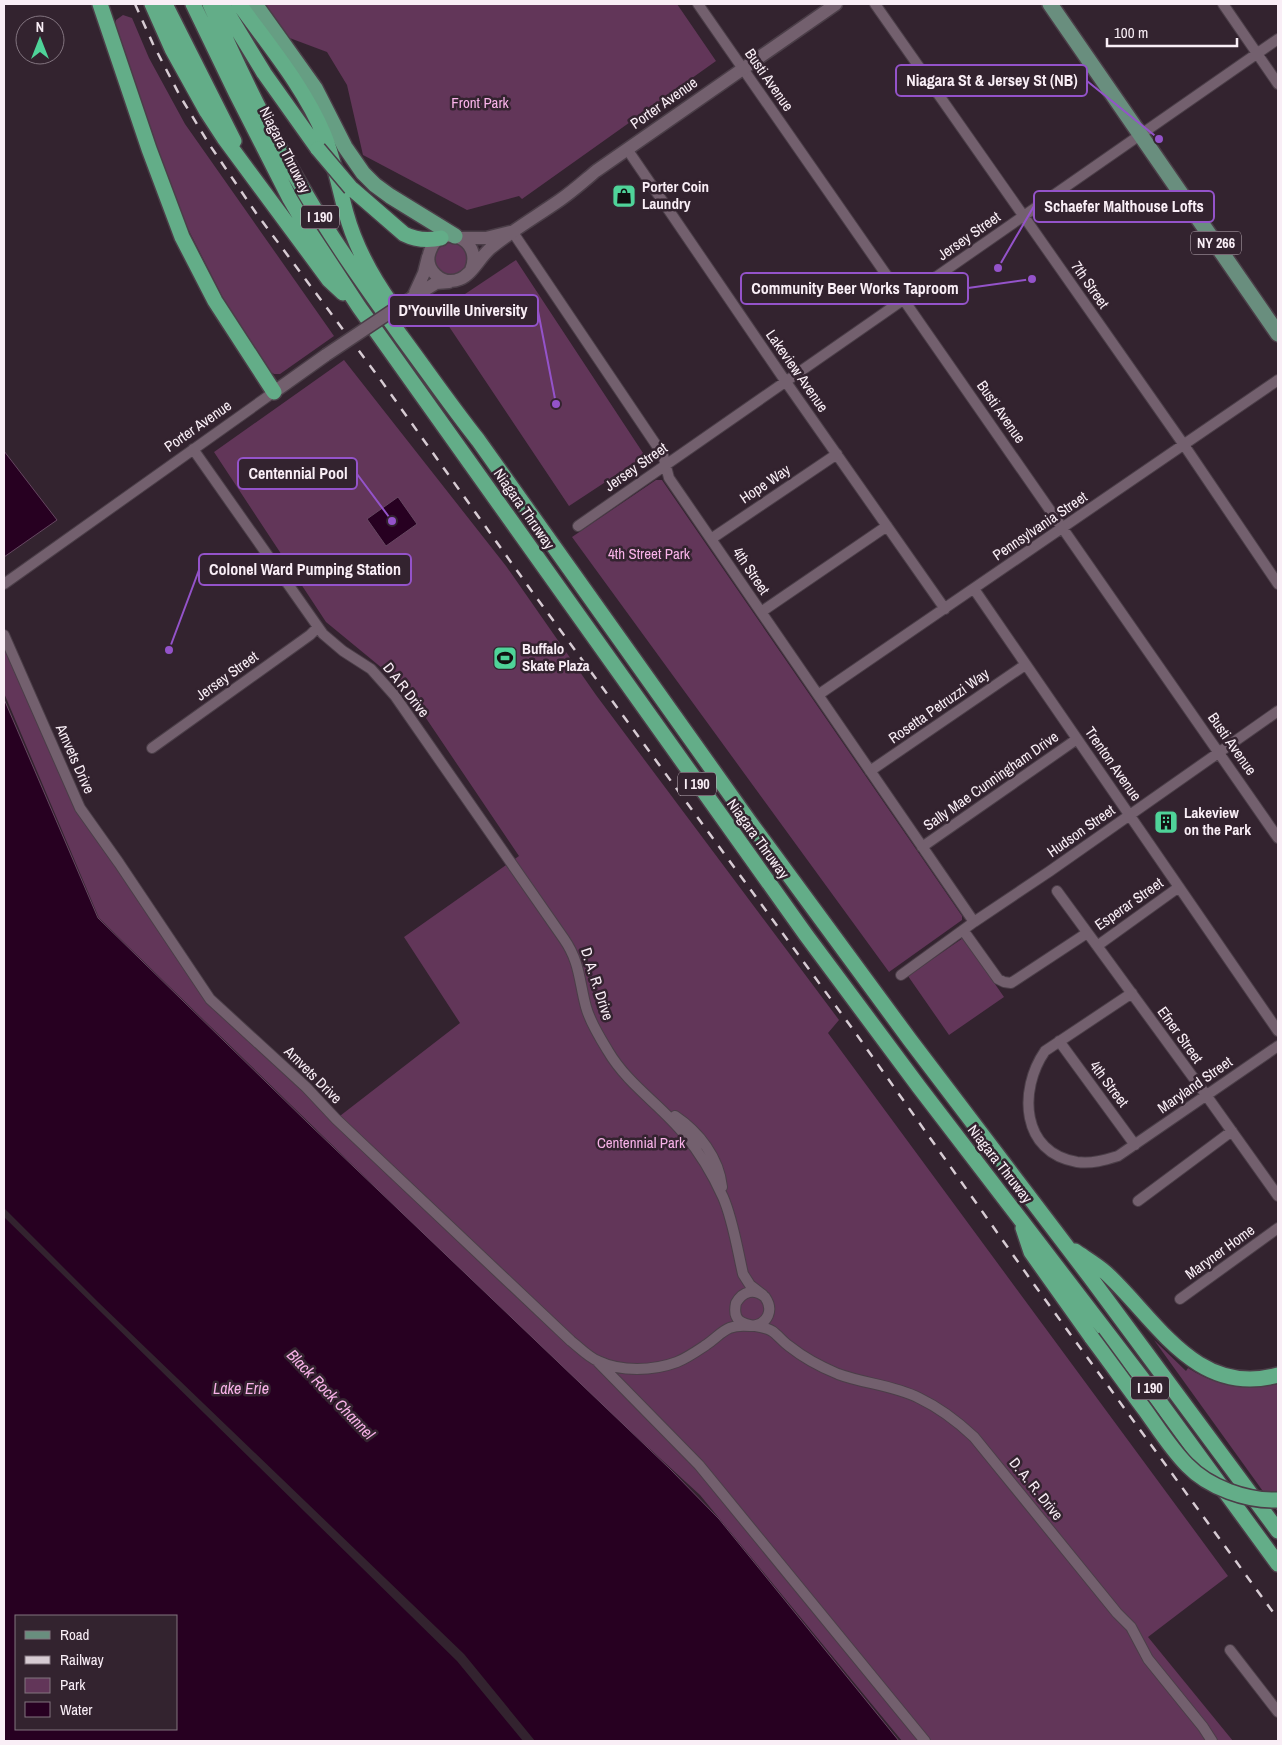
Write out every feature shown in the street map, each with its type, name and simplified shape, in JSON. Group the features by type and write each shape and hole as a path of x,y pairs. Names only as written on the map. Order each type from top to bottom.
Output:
{"highway":[{"path":"100,4 149,149 182,237 215,300 274,392"},
{"path":"152,4 190,82 224,138 329,280 359,307"},
{"path":"165,4 230,131 242,162"},
{"name":"Niagara Thruway","path":"193,4 286,191 307,228 359,307 800,928 1148,1386 1278,1564"},
{"name":"Niagara Thruway","path":"210,4 271,130 328,231 749,821 916,1048 1063,1241 1278,1531"},
{"path":"222,4 264,73 318,149 351,188 374,206 395,228 412,238 424,240 453,238"},
{"path":"239,4 314,112 331,155 348,218 364,260 388,300 466,410 478,440"},
{"path":"255,4 315,88 345,148 364,173 375,185 390,196 453,238"},
{"path":"1018,1215 1031,1252 1165,1438 1188,1466 1207,1481 1240,1495 1261,1500 1278,1500"},
{"path":"1063,1241 1106,1273 1173,1345 1203,1366 1218,1373 1244,1378 1269,1378 1278,1375"}],"main road":[{"name":"NY 266","path":"1050,4 1278,334"}],"street":[{"name":"Busti Avenue","path":"698,4 1278,838"},
{"name":"Porter Avenue","path":"4,584 326,355 413,297 436,283 450,282 466,276 486,252 512,231 562,199 596,171 836,4"},
{"name":"7th Street","path":"875,4 1184,445 1278,584"},
{"path":"1223,4 1278,84"},
{"name":"Jersey Street","path":"578,526 1278,39"},
{"name":"Lakeview Avenue","path":"627,149 786,382 945,609"},
{"name":"Porter Avenue","path":"453,238 486,238 512,231"},
{"name":"4th Street","path":"512,231 663,455 669,478 974,922"},
{"path":"413,297 424,273 430,250 434,243 453,238 472,249 474,264 471,270"},
{"path":"428,258 432,271 443,280 450,282"},
{"name":"Pennsylvania Street","path":"818,694 1278,380"},
{"name":"D A R Drive","path":"193,449 318,627 330,641 371,669 383,681 564,939"},
{"name":"Hope Way","path":"711,540 837,454"},
{"path":"761,612 887,526"},
{"name":"Trenton Avenue","path":"974,589 1278,1031"},
{"name":"Jersey Street","path":"152,748 310,635 318,627"},
{"name":"Amvets Drive","path":"4,635 80,808 210,999 306,1087 336,1119 571,1341 598,1361 620,1368 659,1367 677,1362 692,1354 728,1328"},
{"name":"Rosetta Petruzzi Way","path":"870,771 1025,664"},
{"name":"Hudson Street","path":"901,975 974,922 1278,711"},
{"name":"Sally Mae Cunningham Drive","path":"922,847 1077,739"},
{"name":"Esperar Street","path":"1097,946 1179,887"},
{"name":"Efner Street","path":"1057,890 1278,1196"},
{"path":"963,930 998,979 1011,983 1087,933"},
{"name":"D. A. R. Drive","path":"564,939 574,952 586,1008 606,1049 632,1083 659,1107 685,1134 694,1147 723,1197 743,1274 750,1285 763,1295"},
{"name":"Maryland Street","path":"1132,993 1045,1051 1032,1075 1028,1104 1029,1118 1035,1132 1043,1143 1062,1158 1076,1162 1100,1162 1118,1156 1278,1046"},
{"name":"4th Street","path":"1059,1041 1133,1147"},
{"path":"1138,1201 1232,1131"},
{"name":"Maryner Home","path":"1180,1299 1278,1228"},
{"name":"D. A. R. Drive","path":"728,1328 742,1288 743,1274"},
{"path":"751,1326 737,1318 735,1304 740,1296 748,1292 758,1292 768,1302 770,1324 775,1333"},
{"path":"728,1328 738,1325 751,1326 764,1322 768,1317 770,1309"},
{"name":"D. A. R. Drive","path":"751,1326 770,1330 800,1354 820,1366 858,1380 896,1388 917,1397 956,1420 974,1437 1130,1627 1148,1659 1203,1727 1212,1741"},
{"path":"598,1361 698,1465 925,1741"},
{"path":"1230,1650 1278,1712"}],"green space":[{"name":"Front Park","path":"264,4 677,4 716,61 522,199 519,196 467,210 363,155 347,85 327,52 287,37"},
{"path":"123,15 132,18 149,58 185,124 334,336 280,374 271,372 225,302 185,223 115,24 116,20"},
{"path":"448,240 459,242 469,257 461,273 452,276 436,268 434,251"},
{"path":"516,260 645,456 569,506 440,313"},
{"name":"Centennial Park","path":"344,360 506,566 596,695 839,1020 828,1033 1228,1576 1148,1637 1233,1741 902,1741 700,1495 552,1359 99,918 4,693 4,635 80,808 210,999 336,1119 460,1023 404,937 519,856 405,687 326,622 214,452"},
{"name":"4th Street Park","path":"656,480 662,480 962,916 962,920 889,972 572,537"},
{"path":"963,938 1004,997 949,1035 908,976"},
{"path":"1154,1340 1186,1371 1188,1368 1210,1379 1232,1385 1254,1386 1278,1383 1278,1512"}],"water":[{"path":"4,451 57,520 4,557"},
{"path":"398,497 417,524 386,546 367,519"},
{"name":"Lake Erie","path":"4,699 98,918 310,1125 670,1469 719,1519 899,1741 4,1741"}],"pier":[{"path":"4,1208 98,1302 464,1654 535,1741 523,1741 457,1661 4,1217"}],"railway":[{"path":"135,4 180,96 209,144 256,213 380,379 528,586 852,1028 1033,1283 1278,1619"}],"place":[{"name":"Niagara St & Jersey St (NB)","path":"1159,139"},
{"name":"Porter Coin Laundry","path":"624,196"},
{"name":"Schaefer Malthouse Lofts","path":"998,268"},
{"name":"Community Beer Works Taproom","path":"1032,279"},
{"name":"D'Youville University","path":"556,404"},
{"name":"Centennial Pool","path":"392,521"},
{"name":"Colonel Ward Pumping Station","path":"169,650"},
{"name":"Buffalo Skate Plaza","path":"505,658"},
{"name":"Lakeview on the Park","path":"1166,822"}],"water label":[{"name":"Black Rock Channel","path":"331,1394"}]}
